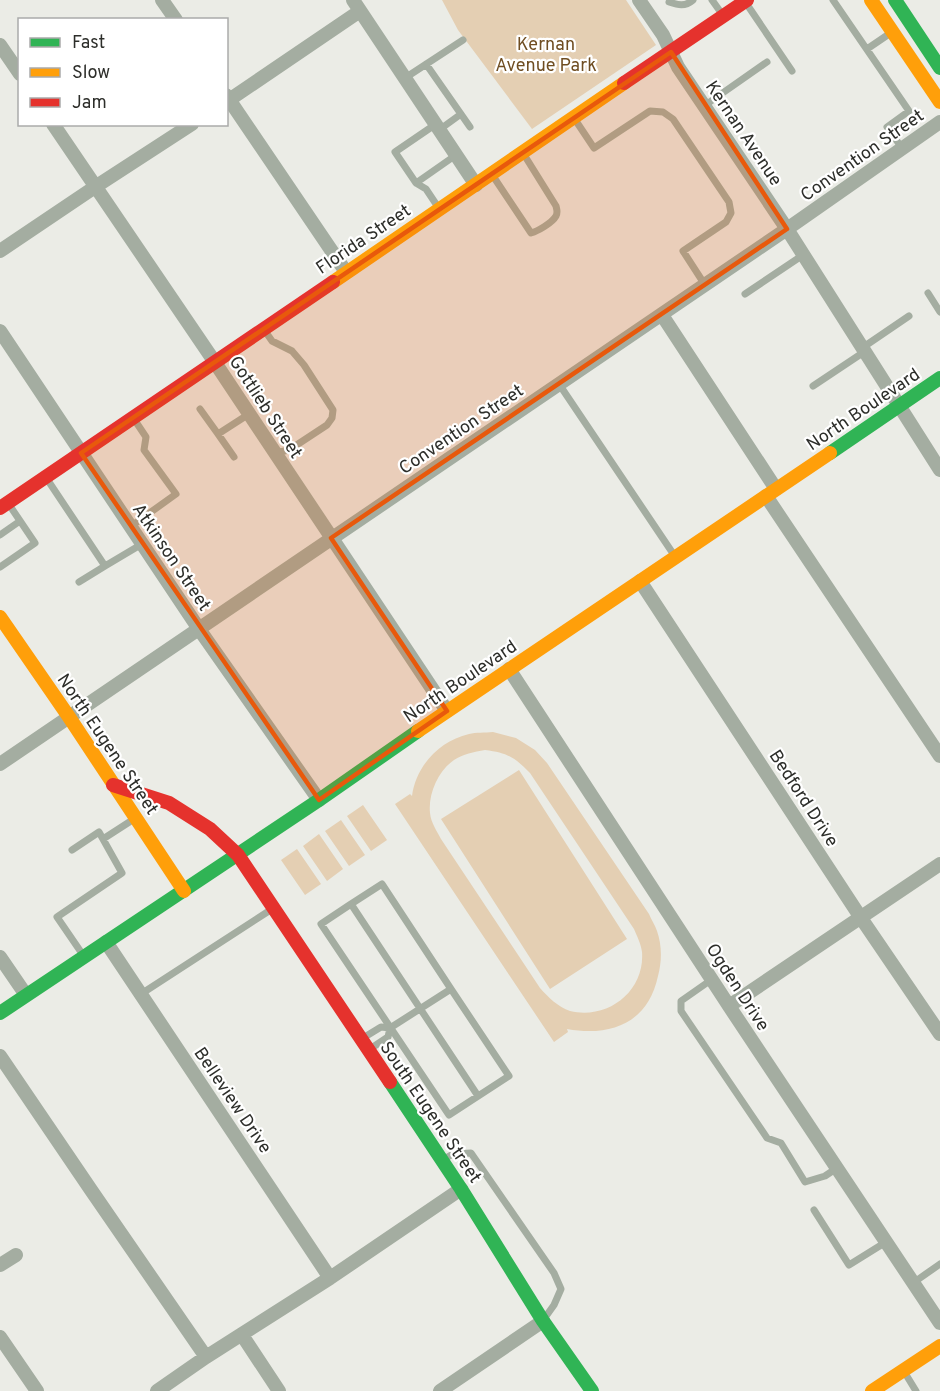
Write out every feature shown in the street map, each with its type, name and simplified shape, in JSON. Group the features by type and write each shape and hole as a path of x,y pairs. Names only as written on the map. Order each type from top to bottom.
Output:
{"street":[{"path":"162,0 175,18"},
{"name":"Kernan Avenue","path":"639,0 663,35 678,67 787,229 940,470"},
{"path":"871,0 940,102"},
{"path":"895,0 940,68"},
{"name":"Florida Street","path":"4,505 746,1"},
{"path":"346,272 228,99 356,5 476,185"},
{"path":"0,45 18,71"},
{"name":"Convention Street","path":"0,764 662,315 940,122"},
{"name":"Gottlieb Street","path":"54,126 447,711"},
{"path":"0,251 189,126"},
{"path":"662,315 771,492 940,756"},
{"name":"Atkinson Street","path":"0,331 199,629 319,800"},
{"name":"North Boulevard","path":"0,1013 238,855 940,378"},
{"name":"Bedford Drive","path":"640,581 861,918 940,1034"},
{"name":"North Eugene Street","path":"0,617 184,891"},
{"name":"Ogden Drive","path":"509,669 711,980 940,1323"},
{"name":"South Eugene Street","path":"113,784 169,803 210,829 238,855 461,1189 543,1321 592,1391"},
{"path":"729,1006 940,864"},
{"name":"Belleview Drive","path":"106,942 330,1278"},
{"path":"0,957 26,995"},
{"path":"0,1056 207,1357"},
{"path":"158,1391 461,1189"},
{"path":"0,1265 16,1256"},
{"path":"440,1391 543,1321"},
{"path":"242,1335 279,1391"},
{"path":"0,1337 37,1391"},
{"path":"872,1391 940,1346"}],"lane":[{"path":"669,2 679,6 693,0"},
{"path":"712,0 723,16"},
{"path":"833,0 909,111 887,126 902,148"},
{"path":"746,1 792,70"},
{"path":"867,49 892,32"},
{"path":"405,78 463,40"},
{"path":"704,106 767,62"},
{"path":"426,64 470,127"},
{"path":"573,118 594,148 650,111 663,112 673,119 729,202 731,213 726,222 683,251 705,285"},
{"path":"439,209 426,189 416,183 395,152 461,114"},
{"path":"491,174 531,233 535,232 555,218 556,206 523,153"},
{"path":"416,183 456,155"},
{"path":"745,294 803,255"},
{"path":"928,293 940,312"},
{"path":"813,386 909,316"},
{"path":"263,328 272,341 292,351 333,410 332,418 327,425 289,450 275,453"},
{"path":"559,384 676,557"},
{"path":"200,409 234,457"},
{"path":"218,434 249,414"},
{"path":"130,527 176,494 144,450 146,437 132,417"},
{"path":"45,477 105,566"},
{"path":"0,567 20,548 35,543 21,521 4,505"},
{"path":"6,533 21,521"},
{"path":"79,582 142,544"},
{"path":"4,553 9,560"},
{"path":"103,839 135,818"},
{"path":"72,850 99,832 122,873 57,917 84,957"},
{"path":"382,884 451,989 509,1076 448,1115 321,924 382,884"},
{"path":"351,904 478,1096"},
{"path":"141,994 273,908"},
{"path":"711,980 681,1001 681,1011 767,1138 781,1143 805,1182 825,1176 837,1168"},
{"path":"365,1045 381,1027 390,1028 451,989"},
{"path":"365,1045 388,1037 390,1028"},
{"path":"442,1160 453,1155 471,1153 554,1273 561,1289 543,1321"},
{"path":"814,1210 849,1265 886,1242"},
{"path":"913,1283 940,1264"},
{"path":"903,1370 916,1391"}],"highlighted area":[{"path":"671,52 787,229 331,538 447,711 319,800 81,453"}],"green space":[{"name":"Kernan Avenue Park","path":"442,0 626,0 656,45 532,129 458,30"},
{"path":"493,732 516,738 535,750 547,763 649,914 655,927 659,936 661,959 653,992 646,1005 636,1016 625,1023 598,1031 567,1029 568,1032 554,1042 395,804 410,794 412,796 414,785 424,765 448,742 472,733","holes":["485,750 505,754 530,773 634,929 642,952 641,966 631,990 610,1007 584,1013 570,1011 546,995 433,824 430,813 432,791 443,770 454,760 465,755"]},
{"path":"519,770 627,939 550,989 441,819"},
{"path":"363,805 387,840 371,851 347,816"},
{"path":"341,820 365,855 349,866 325,831"},
{"path":"319,834 343,869 327,881 303,846"},
{"path":"297,849 321,884 305,895 281,860"}],"traffic: fast":[{"path":"895,0 940,68"},
{"path":"830,453 940,378"},
{"path":"0,1013 319,800 418,731"},
{"path":"390,1082 461,1189 543,1321 592,1391"}],"traffic: slow":[{"path":"871,0 940,102"},
{"path":"333,282 624,83"},
{"path":"418,731 830,453"},
{"path":"0,617 184,891"},
{"path":"872,1391 940,1346"}],"traffic: jam":[{"path":"624,83 747,0"},
{"path":"0,508 333,282"},
{"path":"113,785 169,803 210,829 238,855 390,1082"}]}
